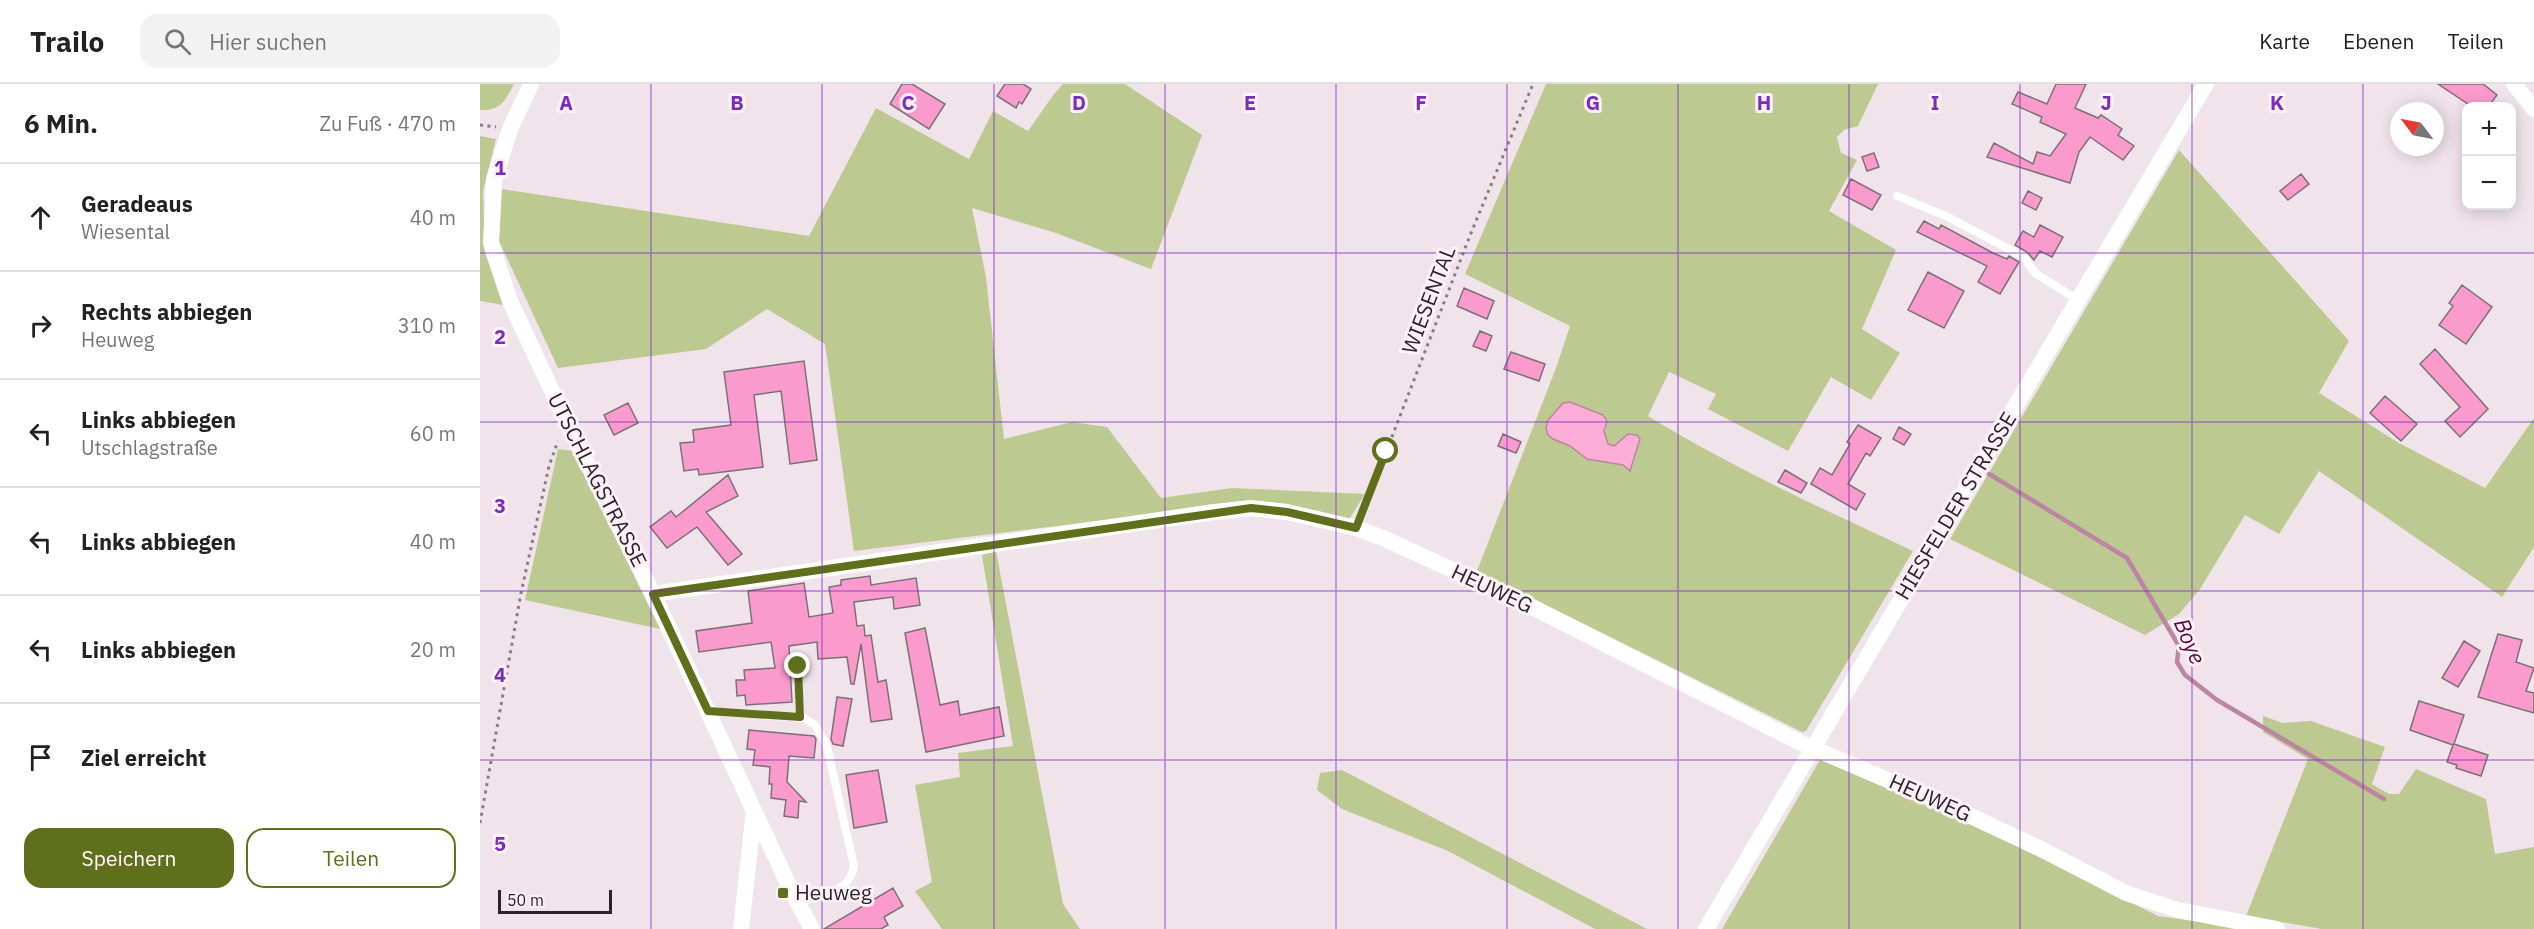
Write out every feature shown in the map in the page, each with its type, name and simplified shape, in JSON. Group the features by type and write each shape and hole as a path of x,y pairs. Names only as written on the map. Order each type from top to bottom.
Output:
{"street":[{"name":"UTSCHLAGSTRASSE","path":"531,84 510,129 494,180 491,243 510,301 565,419 653,594 754,811 812,929"},
{"name":"HIESFELDER STRASSE","path":"1706,929 2206,84"},
{"path":"2514,84 2534,109"},
{"name":"HEUWEG","path":"653,594 1251,508 1287,512 1356,528 1393,543 1518,600 1799,742 2031,844 2126,893 2178,910 2277,929"},
{"path":"741,929 754,811"}],"lane":[{"path":"1897,196 1946,216 2024,257 2035,273 2078,300"},
{"path":"798,666 800,717"},
{"path":"708,711 800,717 816,725 826,743 854,866 853,875 843,888 799,903"}],"path":[{"name":"WIESENTAL","path":"1356,528 1471,233 1533,84"},
{"path":"480,823 521,593 549,466 565,419"}],"green space":[{"path":"480,84 514,84 502,104 493,109 480,110"},
{"path":"1063,84 1125,84 1202,135 1151,269 1056,233 972,208 986,277 1004,439 1072,422 1107,427 1161,498 1232,488 1365,494 1348,521 1287,506 1162,513 854,551 825,344 767,309 706,349 558,368 499,241 502,189 809,236 876,108 969,159 993,111 1028,131"},
{"path":"1546,84 1878,84 1858,126 1844,130 1837,137 1841,153 1857,160 1829,211 1896,250 1862,329 1900,353 1871,400 1831,377 1788,451 1708,409 1716,394 1669,372 1648,416 1745,470 1913,551 1806,731 1802,732 1477,571 1556,368 1570,326 1465,274","holes":["1563,403 1606,427 1604,437 1608,444 1614,446 1628,434 1623,465 1587,459 1570,446 1548,435 1553,414"]},
{"path":"480,136 496,139 483,191 485,253 503,305 480,301"},
{"path":"2179,150 2349,341 2319,393 2399,443 2485,488 2534,418 2534,547 2502,597 2319,471 2279,534 2245,515 2200,589 2179,614 2145,635 1950,539"},
{"path":"558,449 573,451 660,629 525,600"},
{"path":"996,551 1063,904 1080,929 942,929 915,891 932,882 915,785 960,777 958,753 1013,746 982,555"},
{"path":"2263,716 2283,723 2311,721 2385,747 2372,784 2389,794 2399,794 2416,769 2486,799 2495,854 2534,847 2534,929 2322,929 2246,916 2308,759 2263,732"},
{"path":"1821,758 1910,793 2158,916 2251,929 1722,929"},
{"path":"1342,770 1647,929 1595,929 1448,851 1342,809 1317,790 1320,773"}],"shaded area":[{"path":"1570,402 1603,415 1607,421 1604,431 1608,444 1614,446 1628,434 1637,435 1640,439 1630,471 1623,465 1587,459 1570,446 1548,435 1546,428 1548,420 1563,403"}],"building":[{"path":"902,84 912,84 945,104 929,129 890,104"},
{"path":"1005,84 1023,84 1031,89 1022,104 1019,102 1016,108 997,96"},
{"path":"2056,84 2086,84 2075,108 2098,118 2101,115 2122,129 2118,135 2134,146 2123,160 2090,137 2079,152 2070,183 1987,157 1994,143 2033,164 2037,152 2050,156 2066,134 2040,122 2042,117 2012,104 2018,92 2047,104"},
{"path":"2438,84 2483,84 2497,95 2492,102 2465,102"},
{"path":"1874,153 1879,167 1867,171 1862,157"},
{"path":"2301,174 2309,184 2288,200 2280,191"},
{"path":"1851,179 1881,195 1872,210 1843,195"},
{"path":"2028,191 2042,198 2036,210 2022,203"},
{"path":"1924,221 1939,229 1941,225 1993,253 2007,259 2009,256 2019,262 2000,294 1978,282 1987,266 1917,232"},
{"path":"2040,225 2063,237 2052,257 2040,251 2034,260 2027,252 2015,245 2023,231 2034,237"},
{"path":"1928,272 1964,291 1944,328 1908,310"},
{"path":"2462,285 2492,307 2466,344 2439,325 2453,306 2449,303"},
{"path":"1464,288 1494,301 1487,319 1457,306"},
{"path":"1480,331 1492,336 1486,351 1473,346"},
{"path":"2435,349 2488,409 2460,437 2445,421 2460,407 2420,364"},
{"path":"1511,352 1545,364 1539,381 1504,369"},
{"path":"804,361 817,460 790,464 781,391 754,395 763,467 699,475 698,469 684,471 680,443 694,442 693,430 731,425 724,372"},
{"path":"2385,396 2417,424 2401,441 2370,413"},
{"path":"628,403 638,423 614,435 604,415"},
{"path":"1858,425 1881,438 1870,456 1866,453 1848,484 1865,494 1856,510 1811,484 1820,468 1832,475 1850,444 1847,442"},
{"path":"1899,427 1911,434 1904,445 1893,439"},
{"path":"1503,434 1521,442 1516,453 1498,446"},
{"path":"1785,470 1807,483 1801,493 1778,482"},
{"path":"728,475 738,496 706,512 742,554 728,565 697,527 667,548 650,527 671,511 676,517"},
{"path":"870,576 871,585 916,578 920,605 894,609 893,597 854,602 857,626 864,625 865,636 871,635 878,682 886,680 892,719 871,722 861,644 854,684 851,684 847,657 818,659 817,642 789,646 792,702 746,705 745,695 737,696 736,680 745,680 744,670 775,668 771,642 699,652 696,631 752,623 748,591 804,583 809,617 833,613 829,587 841,585 841,580"},
{"path":"925,628 940,705 958,701 960,715 999,707 1004,736 926,752 905,633"},
{"path":"2498,634 2522,640 2516,662 2534,668 2526,691 2534,693 2534,713 2478,697"},
{"path":"2464,641 2480,651 2458,687 2442,678"},
{"path":"837,697 852,699 843,746 833,744 831,739"},
{"path":"2419,701 2464,715 2454,744 2488,755 2481,776 2456,768 2457,765 2447,762 2453,745 2410,730"},
{"path":"749,730 814,736 816,739 814,758 789,756 787,782 806,802 799,801 798,818 784,816 786,800 771,798 770,767 753,765 755,750 747,749"},
{"path":"878,770 887,822 854,828 846,775"},
{"path":"893,888 903,906 884,917 888,925 881,929 824,929"}],"waterway":[{"name":"Boye","path":"1989,474 2127,558 2179,646 2177,662 2185,675 2217,700 2384,799"}],"place":[{"name":"Heuweg","path":"783,893"}],"route":[{"path":"798,666 800,717 708,711 653,594 1251,508 1287,512 1356,528 1386,451"}]}
